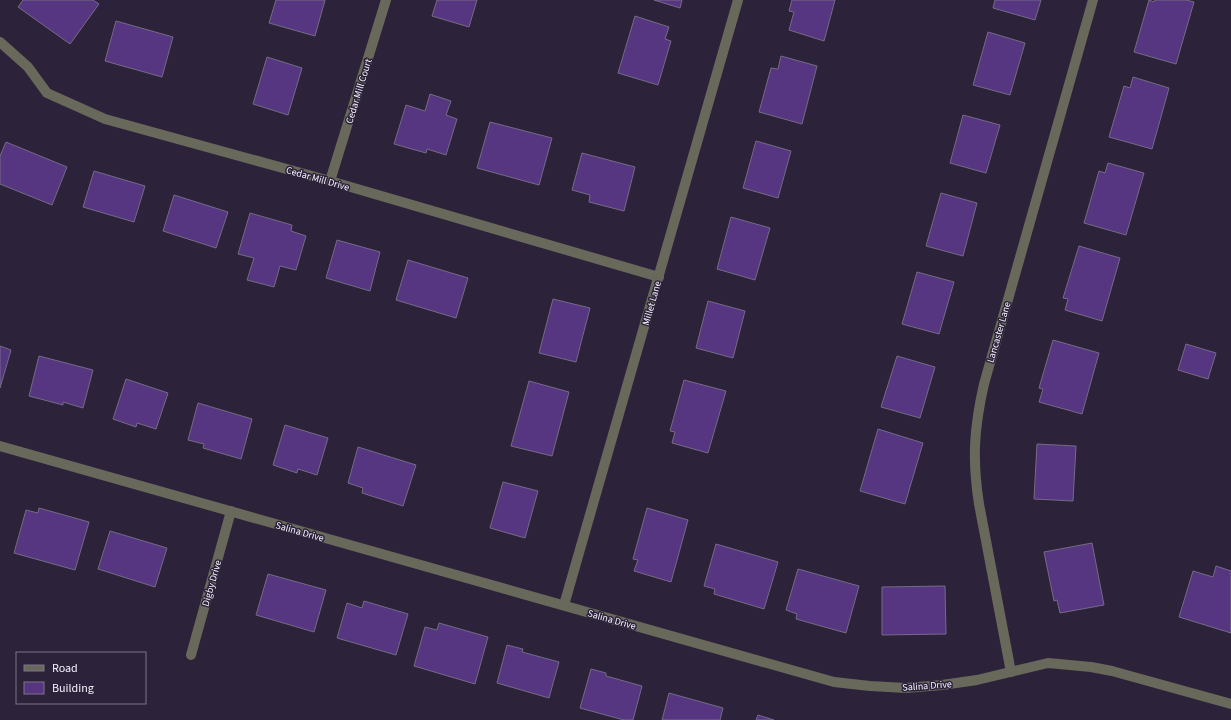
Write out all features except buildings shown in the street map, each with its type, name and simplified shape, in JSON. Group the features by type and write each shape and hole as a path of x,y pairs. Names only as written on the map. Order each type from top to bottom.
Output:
{"street":[{"name":"Cedar Mill Court","path":"330,181 386,0"},
{"name":"Millet Lane","path":"564,605 738,0"},
{"name":"Lancaster Lane","path":"1011,672 978,504 974,456 975,431 978,407 984,384 1093,0"},
{"name":"Cedar Mill Drive","path":"0,42 28,67 47,93 105,119 330,181 659,277"},
{"name":"Salina Drive","path":"0,446 834,682 906,688 942,685 977,680 1048,663 1091,667 1112,671 1231,704"},
{"name":"Digby Drive","path":"191,655 231,511"}]}
